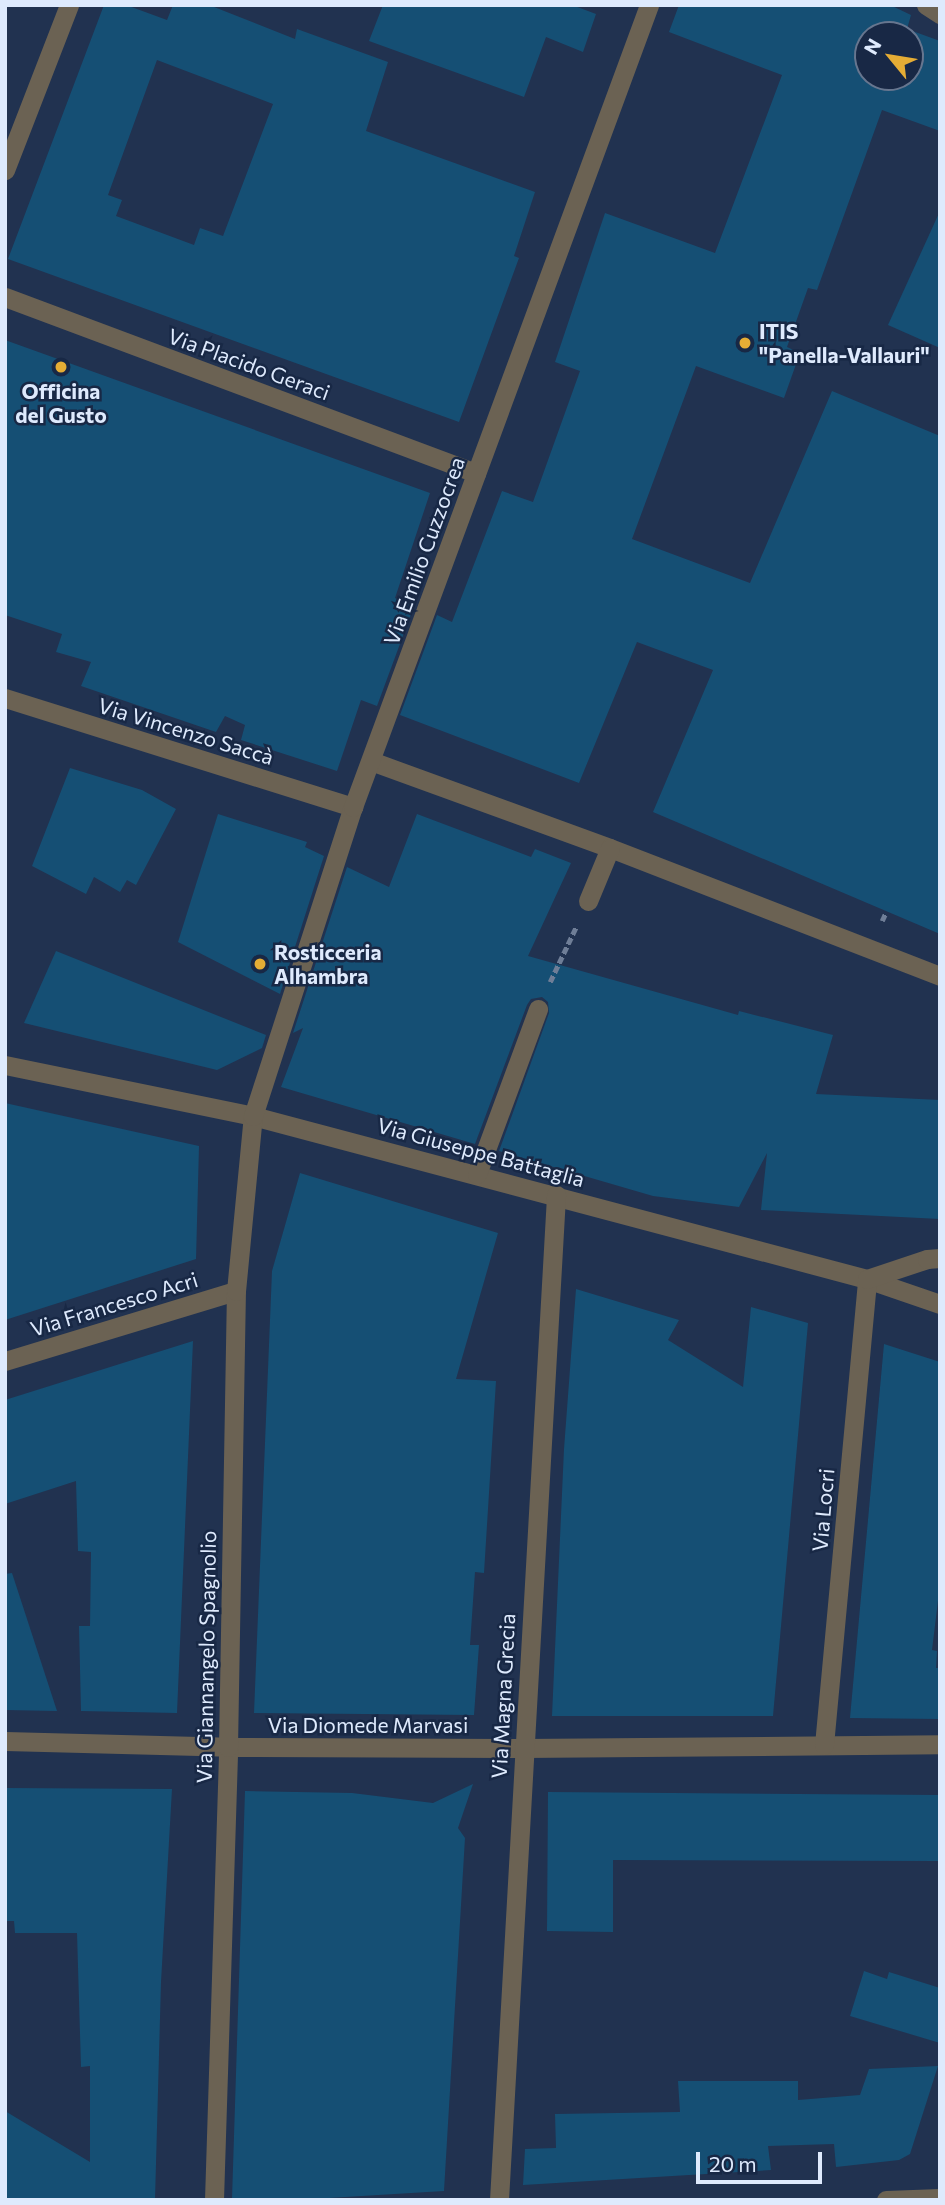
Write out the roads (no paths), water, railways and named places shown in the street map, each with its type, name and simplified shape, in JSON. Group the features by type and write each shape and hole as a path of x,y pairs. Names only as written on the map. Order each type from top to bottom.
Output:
{"street":[{"path":"5,170 69,5"},
{"name":"Via Emilio Cuzzocrea","path":"253,1116 354,807 649,5"},
{"path":"926,5 940,14"},
{"name":"Via Placido Geraci","path":"5,298 476,473"},
{"name":"Via Vincenzo Saccà","path":"5,698 354,807"},
{"path":"371,761 610,848 940,976"},
{"path":"588,901 610,848"},
{"path":"477,1174 538,1009"},
{"name":"Via Giuseppe Battaglia","path":"5,1065 253,1116 867,1279 940,1304"},
{"name":"Via Giannangelo Spagnolio","path":"214,2200 228,1747 236,1291 253,1116"},
{"name":"Via Magna Grecia","path":"499,2200 556,1195"},
{"path":"867,1279 927,1258 940,1258"},
{"name":"Via Locri","path":"824,1745 867,1279"},
{"name":"Via Francesco Acri","path":"5,1361 236,1291"},
{"name":"Via Diomede Marvasi","path":"5,1741 228,1747 523,1748 940,1744"},
{"path":"886,2200 939,2197"}],"place":[{"name":"ITIS \"Panella-Vallauri\"","path":"745,343"},
{"name":"Officina del Gusto","path":"61,367"},
{"name":"Rosticceria Alhambra","path":"260,964"}]}
